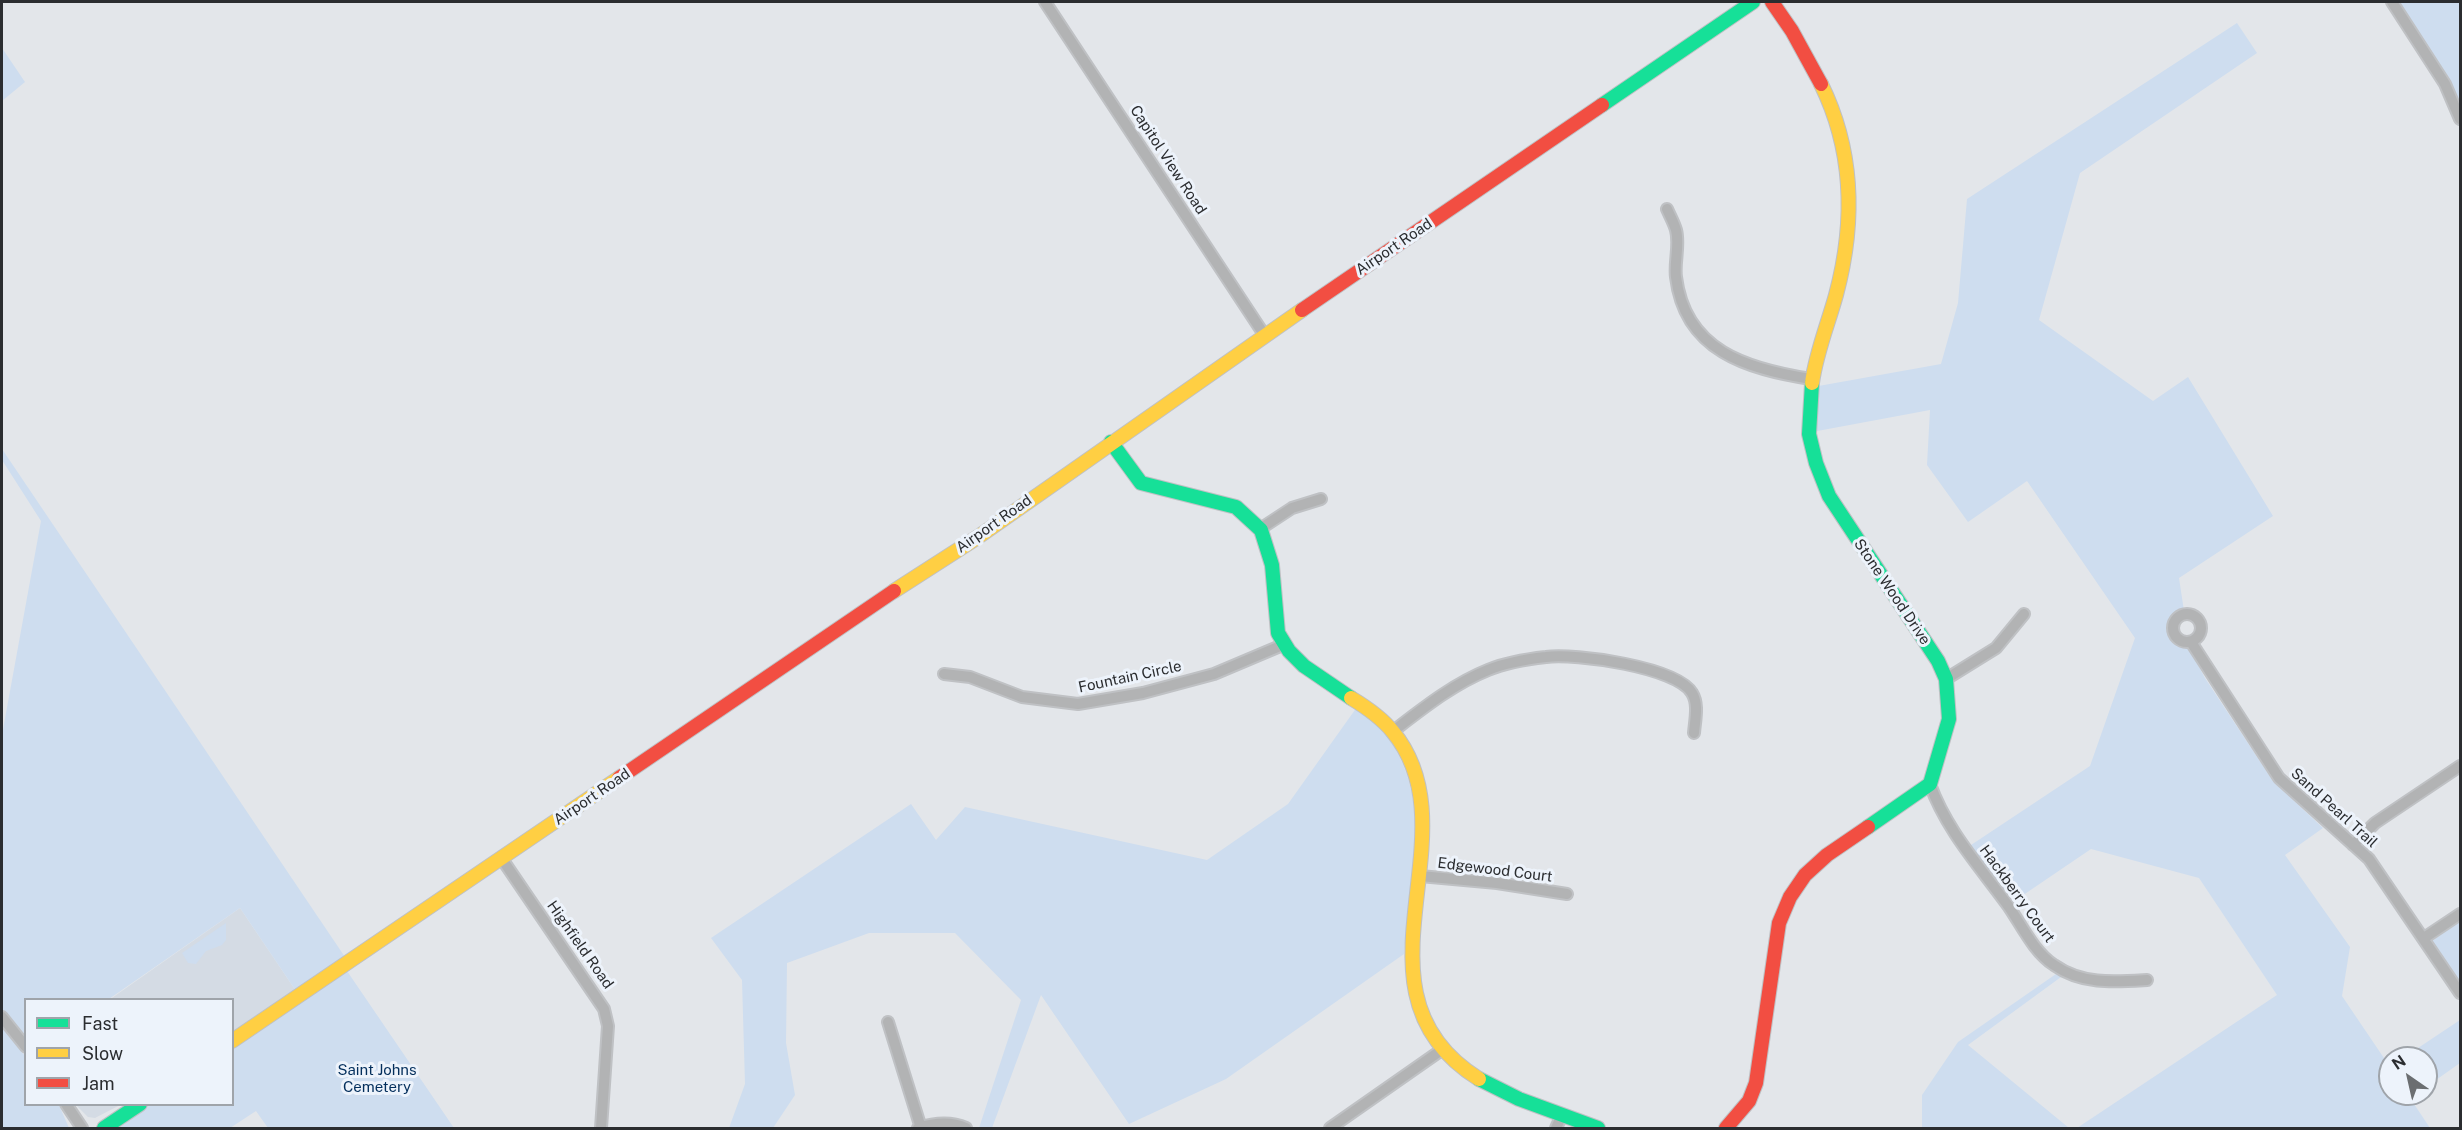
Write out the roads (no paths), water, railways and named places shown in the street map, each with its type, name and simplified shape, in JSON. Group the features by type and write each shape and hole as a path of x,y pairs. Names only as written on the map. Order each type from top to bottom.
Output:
{"street":[{"name":"Capitol View Road","path":"1045,2 1265,336"},
{"name":"Airport Road","path":"234,1040 978,537 1111,442 1753,2"},
{"name":"Stone Wood Drive","path":"1772,2 1824,85 1840,132 1849,195 1844,264 1811,379 1807,425 1808,442 1816,471 1829,496 1938,660 1946,679 1949,719 1930,784"},
{"path":"2391,2 2445,84 2460,119"},
{"path":"1666,209 1676,231 1676,276 1684,310 1698,333 1706,341 1738,361 1782,375 1811,379"},
{"path":"1111,442 1141,483 1236,507 1260,529 1272,565 1278,633 1285,644 1305,667 1379,716 1404,749 1418,786 1422,859 1411,951 1420,1012 1448,1057 1492,1088 1598,1128"},
{"path":"1260,529 1292,508 1320,499"},
{"path":"1946,679 1996,648 2024,614"},
{"name":"Sand Pearl Trail","path":"2191,642 2279,778 2375,866 2460,993"},
{"name":"Fountain Circle","path":"944,674 970,677 1022,697 1078,705 1143,693 1214,674 1285,644"},
{"path":"1392,732 1455,686 1490,669 1548,657 1625,663 1680,680 1692,693 1696,702 1694,733"},
{"path":"2353,844 2375,823 2460,766"},
{"path":"1726,1128 1749,1101 1756,1083 1779,923 1790,897 1805,875 1827,855 1930,784"},
{"name":"Hackberry Court","path":"1930,784 1936,802 1954,833 2035,945 2054,965 2088,980 2109,982 2147,980"},
{"name":"Highfield Road","path":"502,859 598,996 604,1009 608,1026 601,1128"},
{"name":"Edgewood Court","path":"1420,876 1567,894"},
{"path":"2424,939 2460,914"},
{"path":"2,1017 24,1044"},
{"path":"888,1022 920,1128 931,1124 956,1124 966,1128"},
{"path":"1330,1128 1443,1049"},
{"path":"67,1106 82,1128"},
{"path":"104,1128 137,1106"},
{"path":"1556,1128 1562,1115"}],"park label":[{"name":"Saint Johns Cemetery","path":"377,1078"}]}
